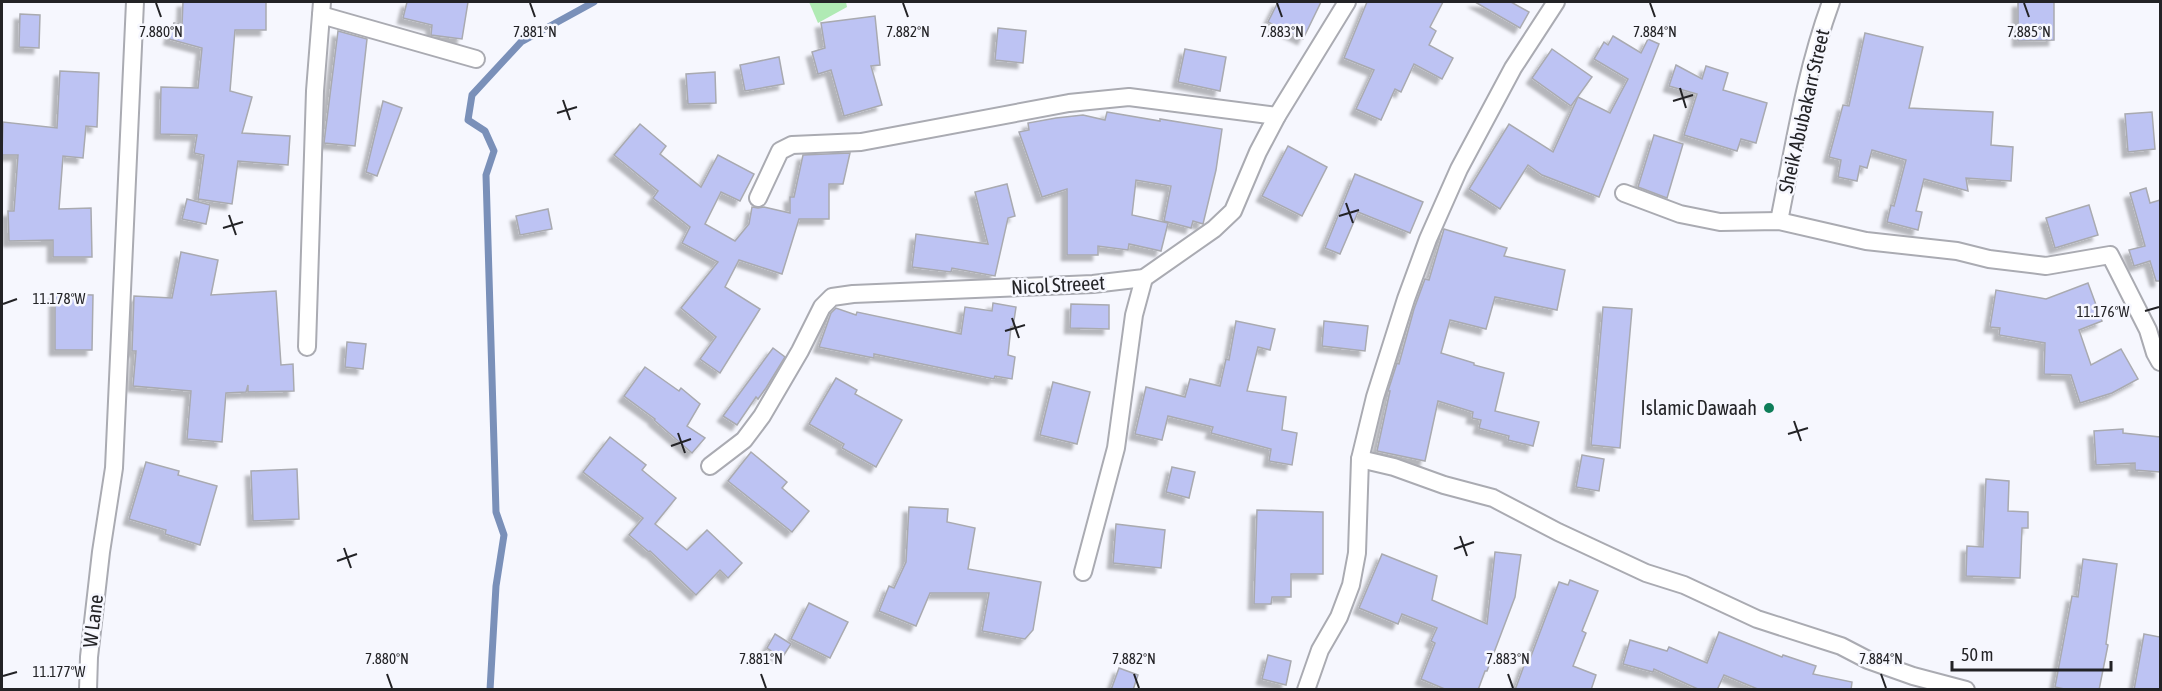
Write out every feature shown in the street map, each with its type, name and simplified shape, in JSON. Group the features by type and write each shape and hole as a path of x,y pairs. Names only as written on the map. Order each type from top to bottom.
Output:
{"street":[{"name":"W Lane","path":"88,690 89,657 101,552 114,468 135,2"},
{"name":"Nicol Streeet","path":"710,466 744,440 762,416 800,351 822,307 832,297 853,294 1093,284 1144,278 1214,229 1233,211 1258,152 1277,116 1347,2"},
{"path":"1306,690 1320,651 1339,616 1352,585 1357,553 1360,459 1391,341 1428,239 1459,169 1513,68 1556,2"},
{"name":"Sheik Abubakarr Street","path":"1779,222 1807,80 1818,37 1831,2"},
{"path":"307,347 315,91 321,8 476,59"},
{"path":"758,198 780,151 792,145 861,142 1069,103 1129,97 1277,116"},
{"path":"1624,192 1680,214 1720,222 1779,222 1866,241 1957,251 1989,260 2046,266 2110,255 2148,330 2160,362"},
{"path":"1083,572 1116,448 1134,315 1144,278"},
{"path":"1360,459 1394,467 1444,485 1494,498 1558,532 1646,573 1684,585 1757,618 1841,646 1868,660 1912,676 1966,690"}],"green space":[{"path":"809,2 846,2 847,7 818,23"}],"building":[{"path":"183,2 266,2 266,30 235,30 230,91 252,97 242,133 290,136 288,165 238,161 232,204 198,199 204,155 194,153 197,135 160,134 161,87 198,88 202,48 169,39 174,23 182,25"},
{"path":"407,2 468,2 462,39 431,35 432,25 403,18"},
{"path":"1278,2 1321,2 1303,39 1268,22"},
{"path":"1367,2 1443,2 1430,27 1436,31 1429,45 1453,58 1442,79 1414,64 1401,92 1395,89 1381,120 1356,109 1374,70 1344,58"},
{"path":"1475,2 1511,2 1529,12 1520,28"},
{"path":"2018,2 2054,2 2054,40 2018,41"},
{"path":"20,14 40,15 39,48 19,47"},
{"path":"875,16 880,65 871,66 882,105 844,116 831,70 818,74 812,52 825,48 821,23"},
{"path":"998,28 1026,31 1023,63 995,60"},
{"path":"338,31 367,39 355,146 324,143"},
{"path":"1865,33 1923,47 1909,108 1993,112 1991,145 2013,147 2011,181 1966,178 1968,191 1924,179 1916,211 1922,212 1918,230 1887,222 1891,205 1894,206 1906,160 1872,150 1867,168 1860,166 1857,181 1838,177 1841,160 1829,157 1843,105 1849,106"},
{"path":"1613,36 1641,53 1648,39 1659,44 1599,197 1542,175 1528,165 1500,209 1469,189 1509,124 1553,152 1578,97 1610,113 1628,79 1594,59 1604,42 1608,45"},
{"path":"1185,49 1226,57 1220,91 1178,82"},
{"path":"1552,49 1592,77 1571,106 1532,78"},
{"path":"779,57 784,84 745,91 740,65"},
{"path":"1676,65 1702,79 1706,66 1728,73 1723,90 1767,103 1756,143 1741,139 1737,151 1684,135 1697,94 1669,86"},
{"path":"60,71 99,73 97,127 86,126 83,158 63,156 59,209 91,208 92,257 53,257 53,240 9,241 8,211 14,211 18,155 2,155 3,122 57,128"},
{"path":"715,72 716,103 688,104 686,74"},
{"path":"383,101 402,108 377,176 366,172"},
{"path":"1107,112 1222,129 1216,170 1203,224 1193,221 1191,228 1164,221 1171,186 1136,180 1132,215 1168,223 1161,251 1129,244 1128,250 1098,246 1098,255 1067,255 1067,189 1042,197 1019,132 1029,130 1028,123 1056,118 1083,115 1105,120"},
{"path":"2152,112 2155,149 2128,152 2125,114"},
{"path":"640,124 666,146 660,154 701,187 718,155 754,174 740,201 721,192 705,224 735,241 749,224 752,207 764,207 790,213 790,197 794,197 803,155 850,153 843,184 829,184 829,219 799,219 782,274 739,260 725,287 760,309 720,373 700,359 716,337 681,308 718,262 682,243 690,227 653,198 658,191 614,155"},
{"path":"1654,135 1683,144 1667,198 1638,187"},
{"path":"1288,146 1327,167 1302,216 1262,196"},
{"path":"1355,174 1423,202 1410,233 1358,212 1340,254 1325,248"},
{"path":"1007,184 1015,216 1008,218 995,276 952,268 951,272 912,267 916,234 988,244 975,192"},
{"path":"2146,188 2150,203 2160,200 2160,281 2156,281 2150,261 2134,266 2129,250 2145,246 2130,193"},
{"path":"187,199 210,205 206,224 182,219"},
{"path":"2089,205 2098,235 2055,248 2046,218"},
{"path":"548,209 552,229 520,235 516,216"},
{"path":"1444,229 1507,248 1504,256 1565,270 1557,310 1495,297 1486,329 1450,320 1441,353 1504,373 1495,411 1539,422 1533,446 1508,440 1509,436 1479,428 1481,420 1472,418 1473,412 1438,401 1425,461 1377,451 1390,391 1388,391 1397,363 1399,364 1425,279 1429,280"},
{"path":"181,252 218,260 211,295 276,291 281,365 293,364 294,391 248,392 248,385 246,392 226,393 222,442 187,439 191,391 133,386 136,351 132,351 134,296 172,298"},
{"path":"2088,283 2102,321 2079,330 2091,365 2121,349 2138,379 2112,393 2080,403 2071,375 2044,374 2045,343 1999,335 2000,328 1990,327 1996,290 2046,299"},
{"path":"55,294 93,295 92,350 55,350"},
{"path":"993,303 1016,307 1008,355 1015,357 1012,379 995,376 994,379 874,354 874,358 819,347 831,313 836,308 856,315 857,312 961,334 965,307 992,311"},
{"path":"1071,304 1109,305 1109,329 1070,328"},
{"path":"1603,307 1632,309 1620,448 1591,445"},
{"path":"1236,321 1275,329 1270,350 1258,347 1247,391 1286,397 1282,430 1297,433 1292,465 1269,461 1271,449 1211,433 1213,427 1168,416 1162,440 1135,434 1146,387 1185,397 1190,379 1220,386 1226,359 1229,360"},
{"path":"1324,321 1368,326 1365,351 1322,346"},
{"path":"347,342 366,344 363,369 345,367"},
{"path":"773,348 785,357 766,388 758,399 756,397 737,425 723,416"},
{"path":"645,367 679,391 681,388 700,404 687,426 705,438 692,453 655,419 624,396"},
{"path":"836,378 857,390 855,394 902,420 876,467 842,448 844,444 809,424"},
{"path":"1053,382 1090,392 1077,444 1040,435"},
{"path":"2123,429 2123,433 2160,437 2160,472 2135,470 2135,463 2096,465 2094,431"},
{"path":"610,437 646,465 642,470 676,498 655,524 687,550 707,530 742,563 728,578 720,570 696,595 650,551 629,535 643,518 583,472"},
{"path":"751,452 787,482 782,488 809,511 792,532 728,481"},
{"path":"1582,455 1604,459 1599,491 1576,487"},
{"path":"146,462 179,471 178,475 217,486 200,545 165,534 166,530 129,519"},
{"path":"1172,467 1195,472 1189,498 1166,492"},
{"path":"297,469 299,519 253,521 251,471"},
{"path":"1986,479 2009,481 2008,511 2028,512 2028,528 2022,528 2020,578 1966,576 1967,546 1983,547"},
{"path":"909,507 948,509 947,522 975,528 968,569 1041,582 1033,630 1025,639 982,631 989,593 930,593 916,626 879,611 889,586 894,588 906,562"},
{"path":"1257,510 1323,512 1323,574 1291,574 1291,597 1272,597 1271,604 1254,604"},
{"path":"1116,524 1165,530 1161,568 1113,563"},
{"path":"1495,552 1521,555 1515,597 1478,690 1447,690 1421,679 1435,643 1431,641 1437,628 1402,614 1398,624 1359,608 1382,554 1437,576 1432,600 1487,624"},
{"path":"2083,559 2117,564 2106,644 2108,645 2099,690 2069,690 2055,687 2072,596 2078,597"},
{"path":"1570,580 1598,591 1582,631 1586,633 1573,666 1596,675 1591,690 1515,690 1525,663 1528,664 1559,582 1568,585"},
{"path":"809,603 848,622 830,658 791,639"},
{"path":"1719,632 1782,657 1783,655 1816,666 1813,674 1852,682 1851,690 1760,690 1724,675 1717,690 1700,690 1654,669 1653,672 1623,664 1630,640 1667,651 1669,647 1707,663"},
{"path":"775,634 791,644 782,658 767,648"},
{"path":"2144,634 2160,637 2160,690 2134,690"},
{"path":"1268,655 1291,661 1286,685 1262,679"},
{"path":"1119,668 1138,675 1133,690 1111,690"}],"waterway":[{"path":"490,690 496,586 504,535 496,512 486,175 494,151 485,131 468,120 472,95 521,42 594,2"}],"place":[{"name":"Islamic Dawaah","path":"1769,408"}]}
